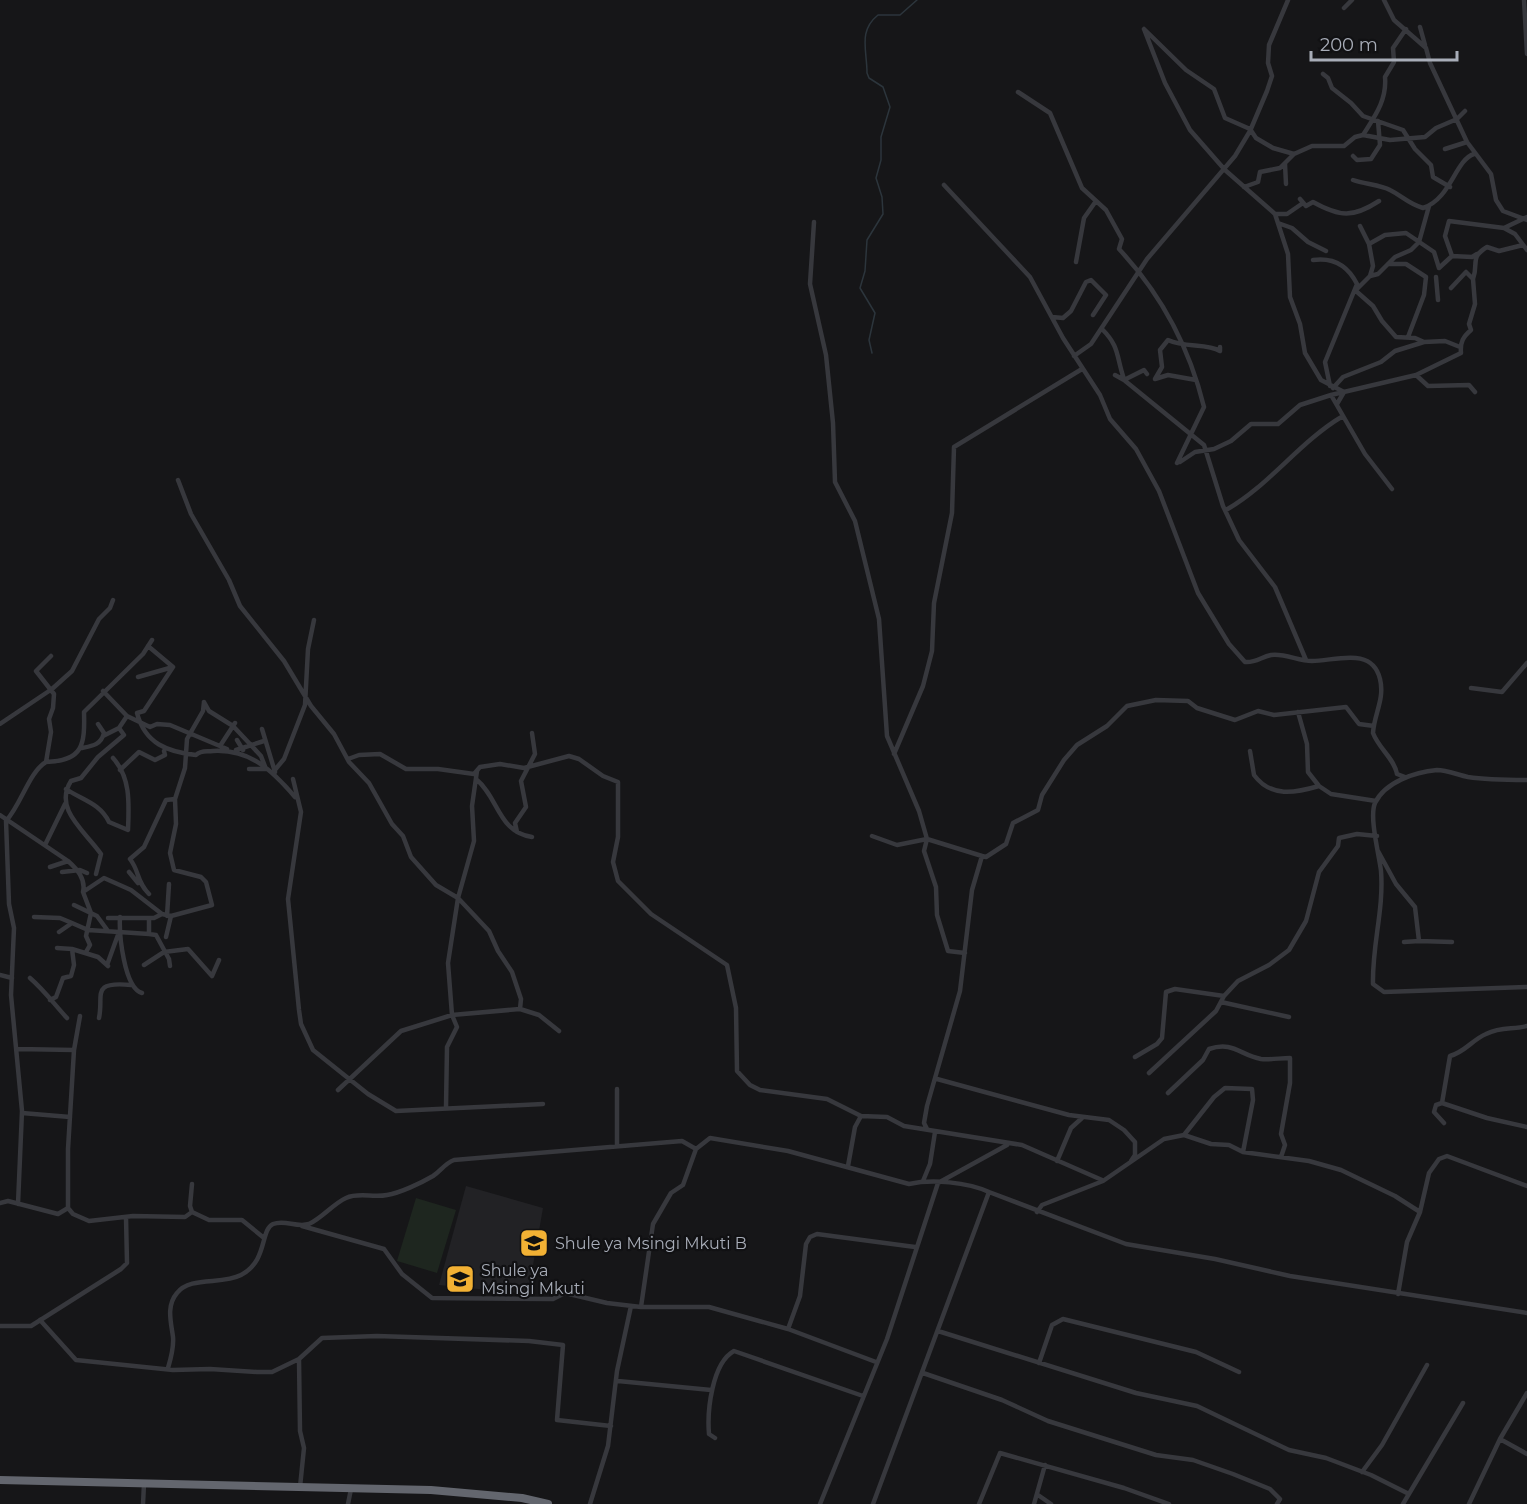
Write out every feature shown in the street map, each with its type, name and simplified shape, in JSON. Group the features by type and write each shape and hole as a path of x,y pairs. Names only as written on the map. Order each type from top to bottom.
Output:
{"highway":[{"path":"0,1480 351,1489 487,1495 522,1498 548,1504"}],"street":[{"path":"1074,356 1091,344 1139,270 1225,170 1250,130 1272,76 1268,63 1269,45 1288,0"},
{"path":"1344,8 1352,0"},
{"path":"1384,0 1391,15 1426,48"},
{"path":"1524,0 1527,54"},
{"path":"1420,27 1430,63 1467,142 1491,174 1496,200 1503,211 1520,220"},
{"path":"1294,154 1273,148 1256,138 1250,130 1225,118 1215,89 1186,70 1144,29 1190,130 1225,170 1275,214 1288,254 1290,297 1300,324 1305,353 1321,380 1344,392"},
{"path":"1363,135 1377,115 1387,89 1385,77 1394,62 1393,48 1407,29"},
{"path":"1323,74 1328,78 1334,90 1363,116 1403,130 1415,149 1431,165 1433,177 1450,187"},
{"path":"1018,92 1050,113 1078,180 1106,210 1122,239 1119,249 1157,293 1185,346 1204,407 1179,463 1195,452 1231,441 1251,424 1278,424 1300,405 1331,395 1416,375 1461,353 1460,347 1465,335 1471,330 1469,324 1475,304 1474,259 1479,252"},
{"path":"1244,187 1258,182 1260,172 1280,168 1294,154 1312,146 1344,146 1355,137 1363,135 1390,140 1425,136 1436,128 1457,119 1464,111"},
{"path":"1353,156 1357,160 1371,159 1380,145 1377,115"},
{"path":"1445,149 1467,142"},
{"path":"1353,180 1370,187 1389,189 1406,203 1423,208 1429,206 1450,187 1461,164 1468,156 1474,154"},
{"path":"1285,164 1286,184"},
{"path":"944,185 1030,277 1074,356 1100,395 1110,419 1136,449 1155,484 1198,593 1229,644 1245,662 1254,662 1270,655 1306,660 1355,657 1368,663 1380,678 1382,696 1373,733 1378,744 1396,767 1397,774 1405,777"},
{"path":"1076,262 1084,218 1096,201"},
{"path":"1275,214 1287,214 1301,201 1306,206 1313,202 1326,209 1360,214 1379,201"},
{"path":"1370,276 1378,274 1387,264 1419,242 1429,206"},
{"path":"1504,228 1527,219"},
{"path":"1437,300 1436,277 1439,268 1452,256 1472,257 1487,247 1499,251 1525,248 1515,234 1504,228 1449,220 1445,236 1452,256"},
{"path":"814,222 810,284 826,355 833,423 834,471 836,482 855,521 879,619 887,736 916,800 927,839 924,851 936,887 937,915 948,951 965,953"},
{"path":"1278,223 1292,228 1308,242 1326,251"},
{"path":"1356,291 1370,276 1373,266 1369,244 1359,226"},
{"path":"1369,244 1385,235 1406,233 1434,252 1439,268"},
{"path":"1313,260 1335,260 1352,273 1358,284 1325,362 1331,387"},
{"path":"1387,264 1407,264 1425,277 1424,295 1408,338"},
{"path":"1451,288 1466,272 1473,279"},
{"path":"1425,282 1436,277"},
{"path":"1052,317 1063,318 1071,311 1086,282 1091,280 1106,295 1093,315"},
{"path":"1356,291 1373,306 1392,334 1424,342"},
{"path":"1102,329 1116,343 1118,363 1124,380"},
{"path":"1197,380 1168,375 1155,379 1162,367 1160,350 1168,340 1185,346 1190,344 1198,348 1215,348 1220,351 1220,347"},
{"path":"1331,387 1343,378 1381,362 1395,351 1424,342 1445,341 1460,347"},
{"path":"894,754 923,686 932,651 934,603 952,513 954,447 1082,369"},
{"path":"1124,380 1144,370 1147,374"},
{"path":"1115,375 1124,380 1169,419 1192,433 1206,450 1226,510 1239,540 1275,587 1306,660"},
{"path":"1416,375 1428,386 1469,385 1475,392"},
{"path":"1337,404 1344,392"},
{"path":"1331,395 1365,454 1392,489"},
{"path":"1226,510 1267,483 1279,469 1343,416"},
{"path":"178,480 191,514 229,580 240,606 284,661 307,698 334,734 348,759 369,783 392,824 403,836 411,857 436,885 458,898 489,931 498,951 512,972 522,999 520,1009"},
{"path":"0,724 52,689 72,671 99,619 110,608 113,600"},
{"path":"274,771 284,759 307,698 308,649 314,620"},
{"path":"82,748 85,737 84,712 152,640"},
{"path":"148,646 173,668"},
{"path":"46,762 51,732 49,719 53,708 52,689 36,671 51,656"},
{"path":"1471,688 1502,692 1527,663"},
{"path":"138,676 173,668"},
{"path":"173,668 144,711 137,713 139,722 164,751 187,754 231,750 264,741"},
{"path":"103,691 127,716 139,722 150,727 157,724 170,725 190,735 245,755 278,777"},
{"path":"872,836 897,845 927,839 986,858 1006,844 1013,823 1038,810 1042,795 1064,760 1077,745 1107,726 1127,706 1156,700 1188,701 1197,708 1235,720 1258,711 1274,715 1346,707 1359,724 1374,726"},
{"path":"108,918 149,918 212,905 206,882 201,877 174,870 171,864 176,824 175,799 187,754 186,746 204,711 204,702 209,711 234,724 261,756 266,769"},
{"path":"1298,712 1307,744 1308,772 1318,786 1332,794 1376,801"},
{"path":"18,1204 22,1113 11,1007 14,928 9,904 6,821 17,810 39,766 46,762 65,762 82,748 93,746 103,736 119,728 127,716"},
{"path":"98,724 103,736"},
{"path":"217,751 234,724"},
{"path":"45,845 64,804 66,789 71,781 81,778 98,756 124,735 119,728"},
{"path":"262,729 274,771 296,799"},
{"path":"517,832 515,823 526,807 521,781 535,754 532,732"},
{"path":"237,740 245,755"},
{"path":"120,770 140,752 155,760 165,755 164,751"},
{"path":"1250,751 1254,775 1269,788 1295,794 1318,786"},
{"path":"348,759 359,755 380,754 406,769 453,771 468,775 480,767 500,764 514,767 529,766 569,756 579,759 603,776 618,782 618,837 613,862 618,881 651,915 727,965 736,1008 737,1071 750,1085 760,1090 827,1099 861,1116 887,1117 904,1126 1030,1148 1103,1180"},
{"path":"66,789 88,799 105,814 109,822 128,830 129,788 113,758"},
{"path":"249,769 266,769"},
{"path":"1527,780 1468,777 1440,770 1405,777 1376,801 1373,810 1382,910 1376,929 1373,984 1380,991 1527,987"},
{"path":"446,1107 447,1047 457,1027 452,1015 448,963 458,898 474,841 472,806 477,771"},
{"path":"476,778 495,800 502,820 517,832 532,837"},
{"path":"293,779 301,812 288,899 301,1024 313,1050 349,1080 396,1111 543,1104"},
{"path":"140,885 136,869 130,859 144,847 166,800 175,799"},
{"path":"64,804 101,854 96,874"},
{"path":"0,815 68,861 78,871 83,880 83,892 90,913 86,936 90,945 86,952"},
{"path":"1149,1073 1216,1011 1224,996 1238,981 1289,950 1305,921 1319,872 1338,846 1339,838 1357,834 1377,836"},
{"path":"1378,852 1396,884 1415,907 1419,941"},
{"path":"927,1130 924,1123 927,1106 937,1079 960,991 972,890 982,856"},
{"path":"50,867 68,861"},
{"path":"62,872 87,873"},
{"path":"129,872 149,894"},
{"path":"83,892 104,878 131,890 167,915"},
{"path":"166,937 169,884"},
{"path":"74,905 97,916 108,931"},
{"path":"34,917 60,918 88,930 156,935 170,966"},
{"path":"120,917 119,941 131,985 136,992 142,993"},
{"path":"149,918 149,934"},
{"path":"59,932 72,923"},
{"path":"57,948 86,952 107,966 119,932"},
{"path":"1404,942 1452,942"},
{"path":"50,1000 56,997 63,978 72,976 74,965 72,949"},
{"path":"144,965 164,952 188,949 212,976 219,960"},
{"path":"0,975 12,978"},
{"path":"30,978 47,993 50,1000 67,1018"},
{"path":"99,1018 98,995 102,990 118,984 131,985"},
{"path":"1136,1057 1157,1044 1162,1038 1167,992 1175,989 1224,996"},
{"path":"1221,1002 1289,1017"},
{"path":"338,1090 401,1031 452,1015 520,1009 539,1015 559,1031"},
{"path":"80,1016 74,1050 68,1208 73,1214 89,1221 126,1217 185,1217 192,1212"},
{"path":"1442,1102 1450,1056 1461,1053 1483,1035 1503,1027 1527,1026"},
{"path":"1168,1093 1203,1060 1209,1049 1220,1046 1239,1049 1261,1059 1290,1058 1290,1083 1281,1134 1285,1145 1281,1157"},
{"path":"17,1049 74,1050"},
{"path":"937,1079 1084,1117 1108,1120 1124,1130 1135,1142 1135,1155 1130,1163"},
{"path":"1184,1135 1214,1097 1225,1088 1252,1089 1253,1100 1243,1152"},
{"path":"617,1089 617,1145"},
{"path":"1444,1124 1434,1112 1436,1104 1442,1102 1487,1118 1527,1127"},
{"path":"22,1113 70,1117"},
{"path":"848,1166 855,1127 861,1116"},
{"path":"1057,1161 1071,1128 1084,1117"},
{"path":"923,1181 930,1164 935,1132"},
{"path":"1037,1212 1042,1205 1103,1180 1164,1139 1184,1135 1211,1143 1229,1145 1243,1152 1281,1157 1341,1170 1395,1196 1420,1212"},
{"path":"641,1307 653,1224 671,1193 683,1185 696,1149 710,1138 788,1151 909,1184 923,1181 976,1186 1037,1212 1126,1244 1215,1259 1290,1276 1527,1313"},
{"path":"295,1225 308,1224 345,1198 356,1195 387,1195 434,1176 444,1164 454,1160 682,1141 696,1149"},
{"path":"820,1504 887,1339 915,1246 938,1183 1007,1145"},
{"path":"1398,1294 1407,1242 1420,1212 1429,1173 1443,1156 1527,1186"},
{"path":"192,1184 190,1206 192,1212 209,1220 242,1220 264,1238"},
{"path":"873,1504 924,1373 989,1192"},
{"path":"0,1203 18,1204 58,1214 68,1208"},
{"path":"0,1326 31,1326 121,1269 127,1263 126,1217"},
{"path":"168,1368 173,1337 169,1315 177,1292 189,1284 220,1282 240,1276 258,1263 269,1227 283,1222 326,1231 384,1249 402,1274 432,1298 553,1299 565,1293 585,1299 641,1307 709,1307 788,1329 876,1362"},
{"path":"788,1329 801,1296 806,1244 810,1237 817,1234 915,1246"},
{"path":"590,1504 608,1446 631,1306"},
{"path":"40,1320 51,1329 76,1360 188,1371 210,1369 272,1372 299,1359 322,1338 377,1336 529,1341 562,1345 557,1420 611,1426"},
{"path":"1039,1363 1052,1325 1063,1320 1196,1352 1239,1372"},
{"path":"938,1331 1136,1393 1197,1406 1289,1450 1326,1458 1408,1494"},
{"path":"715,1438 708,1434 711,1390 728,1354 740,1351 863,1396"},
{"path":"299,1359 300,1431 304,1448 300,1487"},
{"path":"1362,1472 1382,1445 1427,1365"},
{"path":"924,1373 1002,1400 1048,1421 1156,1455 1193,1460 1233,1474 1270,1489 1280,1499 1277,1504"},
{"path":"618,1381 711,1390"},
{"path":"1469,1504 1500,1439 1527,1393"},
{"path":"1403,1504 1463,1403"},
{"path":"1500,1439 1527,1454"},
{"path":"979,1504 1000,1453 1168,1504"},
{"path":"1034,1504 1045,1465"},
{"path":"143,1504 144,1484"},
{"path":"348,1504 351,1489"},
{"path":"1038,1496 1051,1504"}],"shaded area":[{"path":"466,1186 543,1208 528,1294 439,1285"},
{"path":"416,1198 456,1210 437,1273 397,1261"}],"waterway":[{"path":"872,353 869,340 875,313 860,288 865,271 867,240 883,214 882,197 876,178 881,160 881,137 890,107 883,87 869,78 867,73 865,41 868,28 878,15 900,15 917,0"}],"place":[{"name":"Shule ya Msingi Mkuti B","path":"534,1243"},
{"name":"Shule ya Msingi Mkuti","path":"460,1279"}]}
